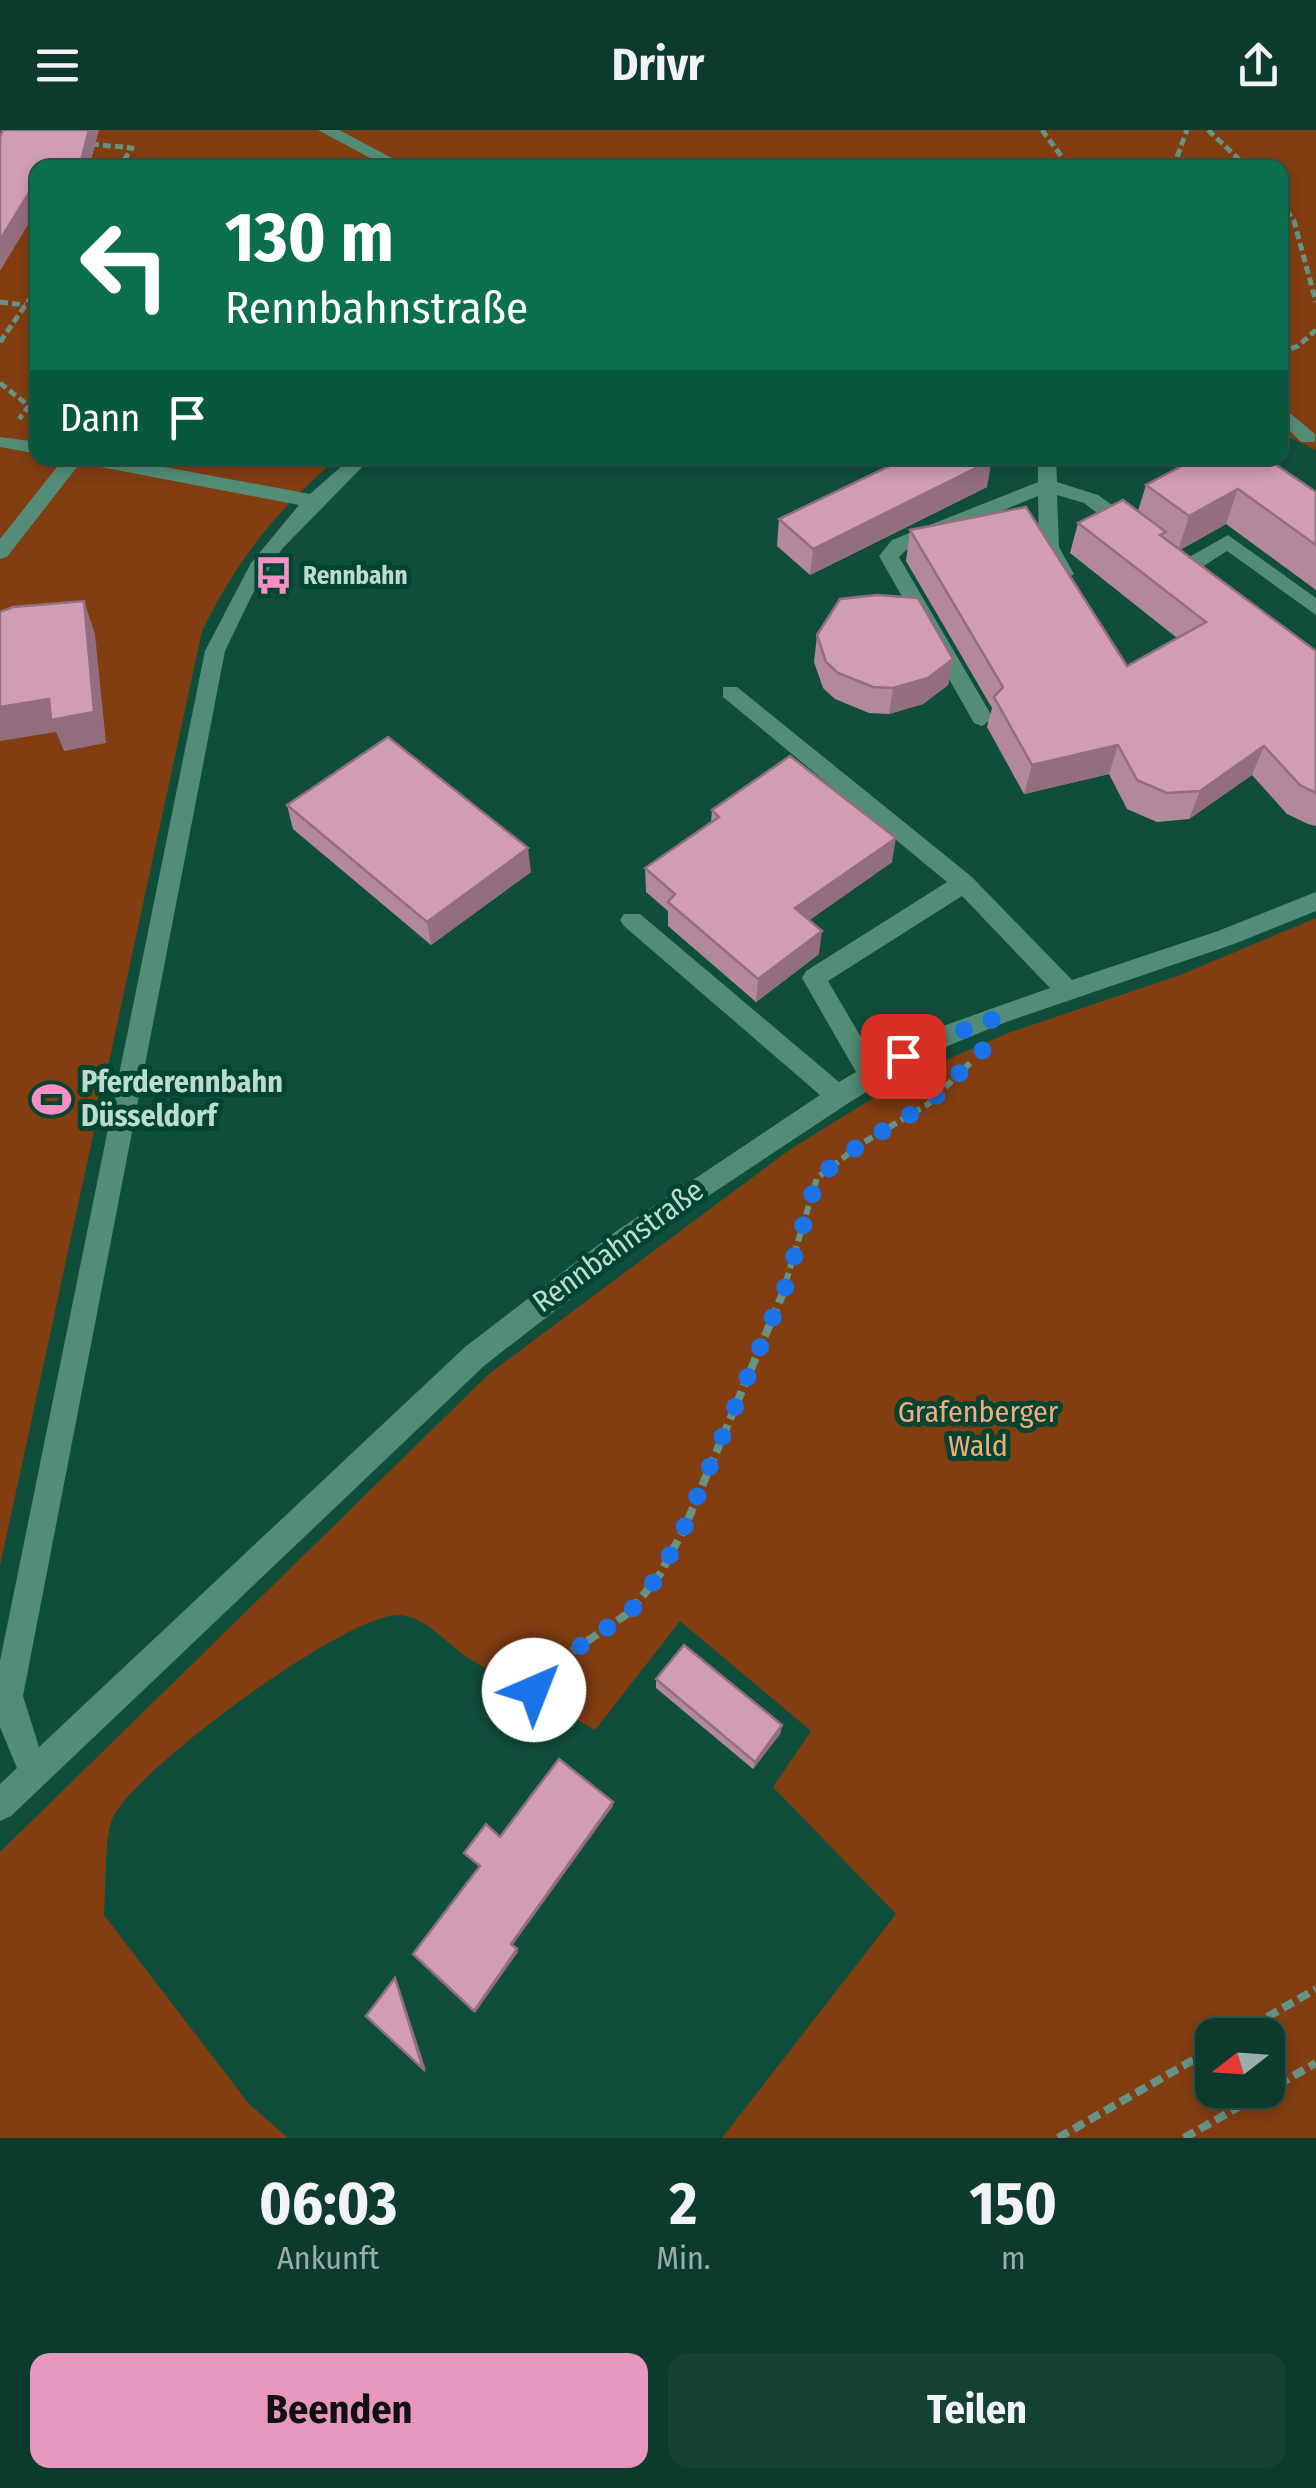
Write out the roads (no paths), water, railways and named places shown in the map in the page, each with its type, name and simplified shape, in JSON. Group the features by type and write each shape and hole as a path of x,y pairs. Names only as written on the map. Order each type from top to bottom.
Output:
{"street":[{"path":"326,130 387,160"},
{"path":"1288,418 1312,440"},
{"path":"3,442 30,447"},
{"path":"0,552 68,465"},
{"path":"124,465 313,500"},
{"path":"35,1770 19,1744 8,1696 215,651 238,594 282,531 354,465"},
{"path":"1047,465 1049,547 1076,595"},
{"path":"982,718 889,556 899,545 1048,485 1092,498 1176,563 1228,542 1316,608"},
{"path":"730,692 964,883 1070,994"},
{"path":"871,1075 814,978 964,883"},
{"name":"Rennbahnstraße","path":"0,1805 404,1420 536,1304 838,1096 871,1075 992,1018 1158,965 1316,901"},
{"path":"632,920 838,1096"}],"place":[{"name":"Rennbahn","path":"273,575"},
{"name":"Pferderennbahn Düsseldorf","path":"51,1099"}],"park label":[{"name":"Grafenberger Wald","path":"978,1429"}]}
